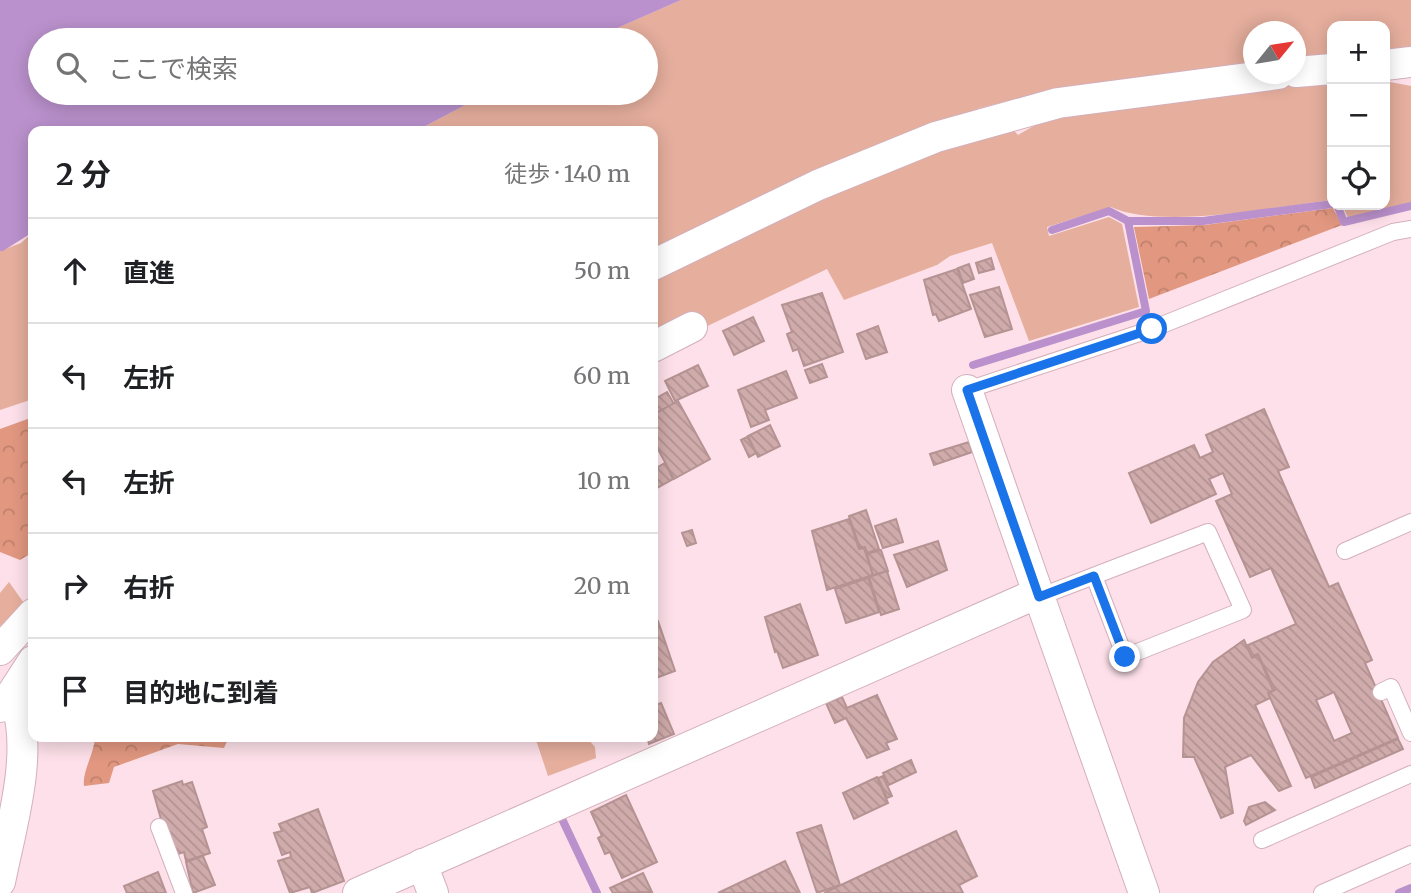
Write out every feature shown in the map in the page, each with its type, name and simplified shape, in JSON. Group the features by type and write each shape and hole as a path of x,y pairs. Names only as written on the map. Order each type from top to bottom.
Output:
{"street":[{"path":"1390,64 1411,62"},
{"path":"1390,66 1411,68"},
{"path":"1306,71 1327,69"},
{"path":"658,263 818,184 936,136 1058,103 1243,79"},
{"path":"658,344 692,327"},
{"path":"967,390 1144,893"},
{"path":"358,893 1038,595"},
{"path":"0,650 28,619"},
{"path":"3,705 28,668"},
{"path":"0,882 19,783 21,733 17,706 3,705"},
{"path":"422,864 433,893"}],"lane":[{"path":"967,390 1152,329 1393,232 1411,229"},
{"path":"1345,551 1411,522"},
{"path":"1038,595 1208,531 1243,610 1125,657 1094,576"},
{"path":"1381,692 1391,687 1411,733"},
{"path":"1262,840 1411,774"},
{"path":"159,827 184,893"},
{"path":"1322,893 1411,854"}],"shaded area":[{"path":"0,0 681,0 617,28 28,28 28,105 465,105 425,126 28,126 28,235 0,251"},
{"path":"681,0 1411,0 1411,48 1390,50 1390,21 1327,21 1327,59 1306,61 1306,21 1243,21 1243,68 1024,97 980,108 930,127 658,250 658,126 425,126 465,105 658,105 658,28 617,28"},
{"path":"1327,82 1327,201 1188,217 1132,214 1111,207 1047,227 1049,236 1109,217 1122,224 1139,307 1029,341 992,243 950,256 937,265 844,300 827,269 699,330 658,337 658,274 836,187 1009,125 1018,135 1054,114 1193,95"},
{"path":"1390,82 1411,86 1411,202 1390,207"},
{"path":"1344,210 1380,210 1348,218"},
{"path":"28,237 28,401 0,410 0,251 21,243"},
{"path":"9,582 26,606 0,626 0,593"},
{"path":"537,742 590,742 595,747 596,758 548,776"}],"green space":[{"path":"1327,209 1334,210 1342,225 1149,299 1134,227 1205,225"},
{"path":"28,419 28,555 20,560 0,552 0,429"},
{"path":"94,742 227,742 224,748 178,744 114,767 109,783 84,786"}],"building":[{"path":"991,258 994,269 979,273 976,263"},
{"path":"969,264 974,279 963,283 958,268"},
{"path":"957,269 971,309 939,321 936,314 933,315 924,280"},
{"path":"999,287 1012,329 985,337 970,295"},
{"path":"822,293 843,352 804,366 798,349 793,351 787,334 792,332 782,305"},
{"path":"753,317 764,341 734,355 723,331"},
{"path":"878,326 887,352 866,359 857,334"},
{"path":"822,364 827,377 810,383 805,370"},
{"path":"698,365 708,386 675,401 665,381"},
{"path":"786,371 797,398 765,410 769,420 751,427 738,390"},
{"path":"667,392 674,404 658,412 658,397"},
{"path":"678,401 710,459 674,479 658,449 658,412"},
{"path":"1264,409 1289,467 1278,471 1329,587 1338,583 1372,660 1365,663 1398,738 1306,778 1268,693 1275,690 1258,654 1253,656 1248,645 1296,624 1271,568 1250,577 1216,501 1232,494 1223,473 1209,479 1216,494 1151,523 1129,473 1194,445 1200,458 1213,452 1206,435","holes":["1334,692 1352,733 1334,741 1316,700"]},
{"path":"770,425 780,446 758,457 748,436"},
{"path":"747,437 756,453 749,457 741,440"},
{"path":"969,442 972,452 934,465 930,454"},
{"path":"665,463 673,479 658,487 658,467"},
{"path":"866,510 879,549 867,553 865,547 860,548 849,516"},
{"path":"849,519 859,549 864,548 873,575 827,590 812,531"},
{"path":"896,519 903,542 883,548 875,526"},
{"path":"692,530 696,543 687,546 682,533"},
{"path":"938,541 947,570 907,587 894,555"},
{"path":"881,550 888,571 873,575 867,554"},
{"path":"887,571 899,609 881,615 869,577"},
{"path":"868,578 879,612 846,623 835,589"},
{"path":"800,604 818,655 783,668 777,651 775,652 765,617"},
{"path":"658,621 675,671 658,677"},
{"path":"1244,640 1252,658 1258,655 1273,690 1268,693 1270,698 1255,705 1291,786 1279,791 1251,755 1225,767 1233,813 1221,818 1194,757 1183,757 1184,718 1198,682 1213,662"},
{"path":"877,695 897,739 886,743 889,749 867,758 846,718 835,723 826,703 842,697 847,708"},
{"path":"661,703 674,734 658,740 658,704"},
{"path":"1398,739 1403,749 1315,788 1311,777"},
{"path":"911,760 916,772 889,785 883,773"},
{"path":"883,776 892,796 887,798 878,778"},
{"path":"877,777 888,803 854,819 843,793"},
{"path":"182,781 183,785 192,782 207,827 202,829 210,853 186,861 184,852 178,854 176,849 170,851 153,791"},
{"path":"626,795 657,862 622,878 610,852 605,854 598,838 602,836 591,812"},
{"path":"1265,802 1275,810 1246,825 1244,821 1249,807"},
{"path":"318,809 344,881 312,893 310,887 290,893 278,861 291,857 290,852 282,855 274,833 282,831 279,824"},
{"path":"821,825 840,885 817,893 797,833"},
{"path":"956,831 977,876 959,885 963,893 824,893"},
{"path":"203,856 215,885 193,893 186,862"},
{"path":"785,861 800,893 718,893"},
{"path":"158,872 166,893 127,893 124,886"},
{"path":"643,873 652,892 613,893 610,888"}],"waterway":[{"path":"1128,221 1203,221 1327,205"},
{"path":"1339,210 1344,222 1411,206"},
{"path":"973,365 1146,311 1128,221 1109,211 1052,230"},
{"path":"563,821 597,893"},
{"path":"1399,893 1411,888"}],"route":[{"path":"1125,657 1094,576 1039,597 967,390 1152,329"}]}
